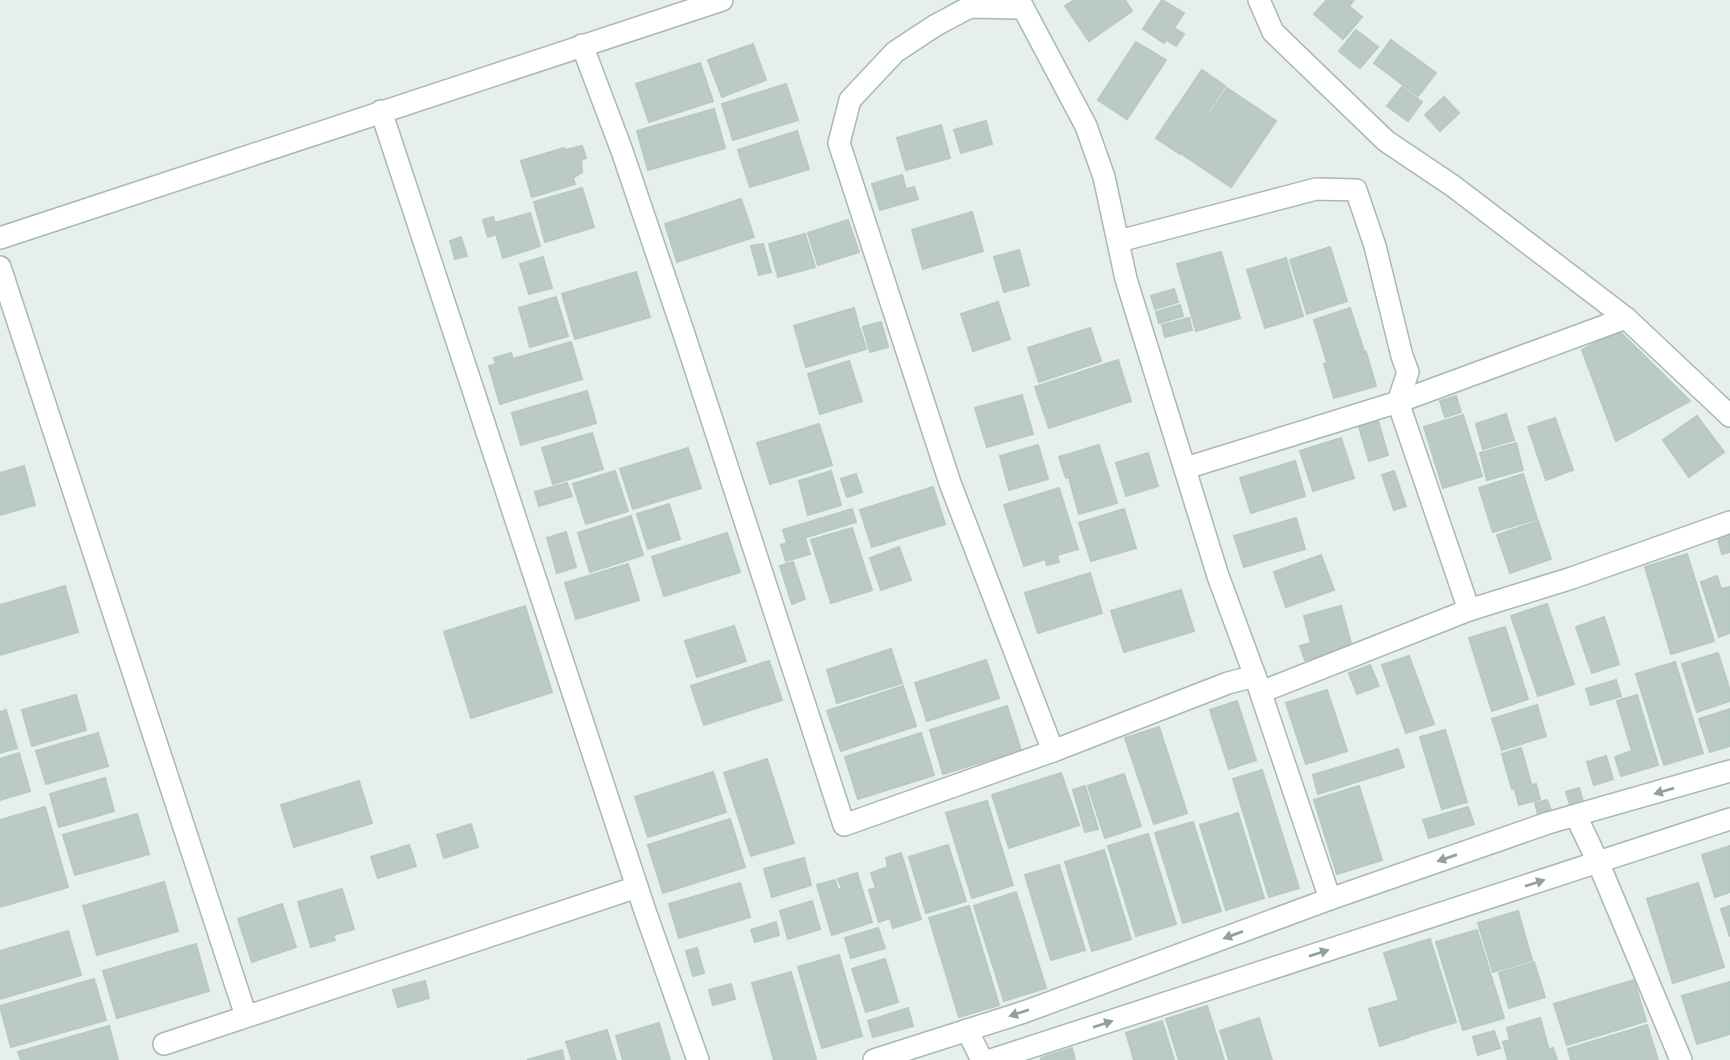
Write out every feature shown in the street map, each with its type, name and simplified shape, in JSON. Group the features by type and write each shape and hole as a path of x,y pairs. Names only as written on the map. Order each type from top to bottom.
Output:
{"street":[{"path":"0,238 722,0"},
{"path":"1259,0 1273,32 1386,141 1453,186 1626,318 1730,416"},
{"path":"1053,751 950,483 839,143 849,100 895,51 970,7 1021,4 1086,125 1104,177 1126,279 1218,576 1258,684 1330,900"},
{"path":"582,45 622,150 684,334 844,825 1053,751 1228,683 1258,684 1730,522"},
{"path":"380,111 637,887 698,1060"},
{"path":"1119,241 1316,189 1356,190 1375,246 1408,372 1398,402 1469,610"},
{"path":"0,267 246,1016"},
{"path":"1186,468 1398,402 1626,318"},
{"path":"874,1060 1037,1007 1548,823 1730,771"},
{"path":"1576,817 1598,862 1681,1060"},
{"path":"1000,1059 1730,819"},
{"path":"164,1044 637,887"},
{"path":"967,1030 982,1060"}],"building":[{"path":"1074,0 1125,0 1132,11 1089,41 1065,6"},
{"path":"1162,0 1184,13 1174,28 1184,34 1176,46 1166,40 1164,43 1143,29"},
{"path":"1327,0 1354,0 1349,6 1362,17 1343,39 1314,14"},
{"path":"1356,30 1378,47 1360,68 1339,51"},
{"path":"1391,40 1436,73 1418,96 1374,63"},
{"path":"1136,42 1166,60 1127,119 1098,100"},
{"path":"753,44 766,80 722,97 708,60"},
{"path":"700,63 713,101 649,122 636,84"},
{"path":"1202,70 1225,86 1180,154 1156,138"},
{"path":"786,84 798,120 733,140 722,104"},
{"path":"1402,87 1422,102 1408,121 1387,106"},
{"path":"1227,88 1276,121 1231,187 1182,154"},
{"path":"1444,97 1459,113 1440,131 1425,115"},
{"path":"714,109 725,148 648,170 637,131"},
{"path":"986,121 992,144 961,153 954,130"},
{"path":"941,125 950,158 906,170 897,138"},
{"path":"797,131 809,169 750,187 738,150"},
{"path":"582,146 586,158 581,160 582,172 573,178 575,184 532,197 521,161 564,148"},
{"path":"902,175 906,189 914,187 918,199 880,210 872,184"},
{"path":"582,188 594,227 545,242 534,202"},
{"path":"741,199 754,237 677,262 665,224"},
{"path":"972,212 983,251 923,269 912,230"},
{"path":"530,213 540,246 503,258 496,234 488,237 483,220 493,217 495,223"},
{"path":"848,220 859,252 818,265 808,233"},
{"path":"805,234 815,267 778,277 769,244"},
{"path":"461,237 467,256 455,259 450,241"},
{"path":"763,244 771,272 759,275 751,246"},
{"path":"1330,247 1347,301 1307,314 1290,260"},
{"path":"1019,250 1029,285 1004,292 994,257"},
{"path":"1221,252 1240,318 1196,331 1177,264"},
{"path":"543,257 552,288 529,294 520,264"},
{"path":"1286,258 1303,316 1265,328 1247,270"},
{"path":"636,272 650,317 575,339 562,294"},
{"path":"1174,289 1178,302 1155,309 1151,296"},
{"path":"556,297 568,336 530,347 519,308"},
{"path":"998,302 1010,339 973,351 961,314"},
{"path":"1180,305 1183,316 1159,323 1156,312"},
{"path":"854,308 859,327 800,345 794,326"},
{"path":"1350,308 1364,351 1327,362 1314,320"},
{"path":"1189,318 1192,330 1165,337 1162,325"},
{"path":"881,322 888,347 870,352 863,327"},
{"path":"1090,328 1101,361 1039,382 1028,348"},
{"path":"860,329 866,349 806,367 800,347"},
{"path":"1618,330 1690,401 1616,441 1582,350"},
{"path":"571,342 582,379 500,404 489,366 496,364 494,358 511,353 513,359"},
{"path":"1366,352 1376,386 1334,398 1324,364"},
{"path":"1118,360 1131,401 1049,428 1035,387"},
{"path":"849,361 862,401 820,414 808,374"},
{"path":"587,391 596,423 521,445 512,413"},
{"path":"1022,395 1033,434 987,447 975,408"},
{"path":"1456,396 1461,412 1445,417 1440,401"},
{"path":"1506,414 1514,440 1483,449 1476,424"},
{"path":"1463,415 1482,476 1443,488 1424,427"},
{"path":"1697,416 1724,452 1689,477 1663,440"},
{"path":"1555,418 1573,470 1546,480 1528,427"},
{"path":"1378,421 1388,455 1369,461 1359,427"},
{"path":"819,424 832,465 770,484 757,443"},
{"path":"592,433 603,469 553,484 542,448"},
{"path":"1341,438 1354,478 1313,491 1300,451"},
{"path":"1516,443 1523,470 1487,480 1480,453"},
{"path":"1038,445 1048,479 1009,490 1000,456"},
{"path":"1099,445 1105,465 1066,478 1059,457"},
{"path":"688,448 701,488 633,509 620,469"},
{"path":"1148,453 1158,486 1126,496 1116,463"},
{"path":"1295,461 1305,496 1251,513 1240,478"},
{"path":"24,466 35,505 0,515 0,473"},
{"path":"1106,467 1117,503 1079,514 1069,478"},
{"path":"615,471 628,511 586,524 573,484"},
{"path":"831,471 841,505 808,515 799,481"},
{"path":"1394,471 1406,506 1394,510 1382,475"},
{"path":"856,474 862,492 847,497 841,479"},
{"path":"1523,474 1537,519 1493,532 1479,488"},
{"path":"567,483 572,496 539,506 535,492"},
{"path":"933,487 945,524 872,547 860,510"},
{"path":"1059,488 1078,549 1057,555 1059,562 1047,565 1045,559 1024,566 1004,505"},
{"path":"669,504 680,539 648,549 637,514"},
{"path":"852,509 856,522 787,543 783,530"},
{"path":"1124,509 1136,548 1091,561 1079,523"},
{"path":"631,516 643,555 590,572 578,533"},
{"path":"1296,518 1305,549 1244,567 1234,536"},
{"path":"1538,521 1551,559 1510,573 1497,535"},
{"path":"852,528 872,590 831,603 811,540"},
{"path":"566,532 576,567 557,573 547,538"},
{"path":"1730,532 1730,552 1722,554 1717,536"},
{"path":"727,533 740,572 664,596 652,557"},
{"path":"805,538 810,554 786,561 781,545"},
{"path":"899,547 911,580 881,590 870,558"},
{"path":"1687,554 1714,641 1671,654 1645,567"},
{"path":"1321,555 1334,590 1286,607 1274,572"},
{"path":"793,562 805,599 792,604 780,566"},
{"path":"628,564 639,600 576,619 565,583"},
{"path":"1090,573 1102,613 1038,633 1025,593"},
{"path":"1717,576 1721,589 1730,587 1730,633 1719,637 1701,582"},
{"path":"65,586 78,632 0,655 0,605"},
{"path":"1181,590 1194,631 1124,652 1111,611"},
{"path":"1547,604 1574,684 1538,696 1511,616"},
{"path":"525,606 552,692 471,718 444,632"},
{"path":"1341,606 1352,647 1305,660 1300,646 1311,643 1304,616"},
{"path":"1604,617 1619,664 1592,673 1576,627"},
{"path":"734,626 746,661 697,677 685,641"},
{"path":"1505,627 1528,699 1492,711 1469,638"},
{"path":"891,649 902,683 837,703 827,670"},
{"path":"1718,653 1730,691 1730,701 1697,712 1682,664"},
{"path":"1409,656 1434,724 1406,733 1382,665"},
{"path":"986,660 999,698 927,721 915,683"},
{"path":"769,661 782,700 704,725 691,686"},
{"path":"1675,662 1703,753 1664,765 1636,674"},
{"path":"1370,665 1379,686 1357,694 1349,673"},
{"path":"1616,680 1621,696 1591,705 1586,689"},
{"path":"903,686 916,726 841,751 827,711"},
{"path":"1327,690 1347,751 1306,764 1286,703"},
{"path":"76,695 86,730 32,746 22,710"},
{"path":"1637,695 1658,765 1621,776 1615,757 1632,751 1617,701"},
{"path":"1237,701 1256,760 1229,769 1210,710"},
{"path":"1537,705 1546,736 1502,750 1492,719"},
{"path":"1007,706 1021,750 943,774 930,730"},
{"path":"1730,709 1730,746 1710,752 1699,719"},
{"path":"6,710 17,748 0,753 0,712"},
{"path":"1159,727 1187,813 1154,824 1125,738"},
{"path":"1445,730 1467,802 1442,809 1420,737"},
{"path":"98,733 108,766 46,784 36,751"},
{"path":"921,733 934,775 858,799 845,757"},
{"path":"1521,748 1531,783 1512,789 1502,754"},
{"path":"1398,749 1404,767 1318,794 1313,775"},
{"path":"19,753 30,791 0,800 0,759"},
{"path":"1606,756 1613,779 1594,785 1587,762"},
{"path":"767,759 794,843 751,856 724,773"},
{"path":"1262,770 1299,888 1269,897 1233,779"},
{"path":"713,772 726,812 648,837 635,797"},
{"path":"1061,773 1079,825 1009,848 992,795"},
{"path":"1124,774 1141,826 1105,838 1088,786"},
{"path":"105,778 114,811 59,827 50,794"},
{"path":"359,781 372,823 294,847 281,805"},
{"path":"1536,784 1540,799 1519,805 1515,790"},
{"path":"1085,786 1098,829 1085,832 1073,790"},
{"path":"1359,786 1382,860 1337,874 1314,800"},
{"path":"1579,788 1583,801 1570,805 1566,792"},
{"path":"1547,800 1551,810 1538,814 1535,803"},
{"path":"987,801 1013,885 972,898 946,813"},
{"path":"45,807 68,887 0,907 0,820"},
{"path":"1468,807 1474,824 1429,838 1423,820"},
{"path":"1238,813 1264,898 1226,910 1200,825"},
{"path":"137,814 149,854 75,875 63,835"},
{"path":"730,819 745,867 663,893 648,845"},
{"path":"1193,822 1221,911 1183,923 1155,833"},
{"path":"471,824 478,847 444,858 437,835"},
{"path":"1148,834 1176,924 1136,936 1108,846"},
{"path":"409,845 416,866 378,878 371,857"},
{"path":"948,845 966,901 926,913 909,857"},
{"path":"1730,846 1730,892 1715,897 1702,855"},
{"path":"1104,850 1131,939 1092,951 1065,862"},
{"path":"901,853 921,919 893,928 890,918 879,922 869,890 876,888 871,873 888,867 886,858"},
{"path":"804,858 811,885 772,897 764,869"},
{"path":"1059,865 1085,950 1051,960 1025,875"},
{"path":"857,873 872,922 832,935 817,885 835,880 838,890 842,889 838,879"},
{"path":"164,882 178,931 97,955 83,906"},
{"path":"740,883 750,917 679,938 669,904"},
{"path":"1698,883 1724,967 1673,983 1647,899"},
{"path":"342,889 354,929 333,935 335,940 311,947 298,902"},
{"path":"1016,892 1046,988 1004,1001 974,906"},
{"path":"812,901 820,929 788,939 780,911"},
{"path":"282,904 296,947 252,962 238,919"},
{"path":"969,906 999,1005 959,1017 929,918"},
{"path":"1730,906 1730,937 1721,909"},
{"path":"1518,911 1532,960 1493,972 1478,923"},
{"path":"776,922 779,935 755,942 751,930"},
{"path":"878,928 885,948 851,958 845,938"},
{"path":"1477,930 1504,1018 1463,1030 1436,942"},
{"path":"68,931 81,975 0,999 0,951"},
{"path":"1430,939 1456,1022 1410,1036 1384,953"},
{"path":"196,944 209,991 117,1018 103,971"},
{"path":"697,948 704,973 693,976 686,951"},
{"path":"839,955 862,1036 822,1048 798,967"},
{"path":"885,959 898,1002 866,1012 852,969"},
{"path":"1534,962 1545,997 1509,1008 1499,973"},
{"path":"791,972 816,1059 814,1060 774,1060 752,983"},
{"path":"94,979 106,1020 11,1047 0,1006"},
{"path":"1634,980 1646,1021 1567,1045 1554,1004"},
{"path":"425,981 429,998 398,1007 393,990"},
{"path":"1730,982 1730,1034 1697,1044 1682,996"},
{"path":"731,984 735,999 713,1005 709,990"},
{"path":"1397,1001 1409,1037 1380,1046 1369,1009"},
{"path":"1207,1006 1224,1060 1179,1060 1166,1019"},
{"path":"908,1008 913,1026 873,1037 868,1021"},
{"path":"1259,1018 1272,1060 1229,1060 1220,1031"},
{"path":"1540,1018 1549,1050 1553,1048 1557,1060 1508,1060 1503,1042 1510,1040 1507,1028"},
{"path":"1162,1021 1174,1060 1134,1060 1126,1033"},
{"path":"659,1023 670,1060 623,1060 616,1036"},
{"path":"1647,1025 1658,1060 1571,1060 1568,1049"},
{"path":"109,1026 118,1060 21,1060 18,1052"},
{"path":"607,1030 616,1060 572,1060 566,1042"},
{"path":"1494,1031 1500,1048 1478,1055 1473,1037"},
{"path":"1072,1048 1075,1060 1041,1060 1041,1058"},
{"path":"562,1050 564,1060 527,1060"}]}
